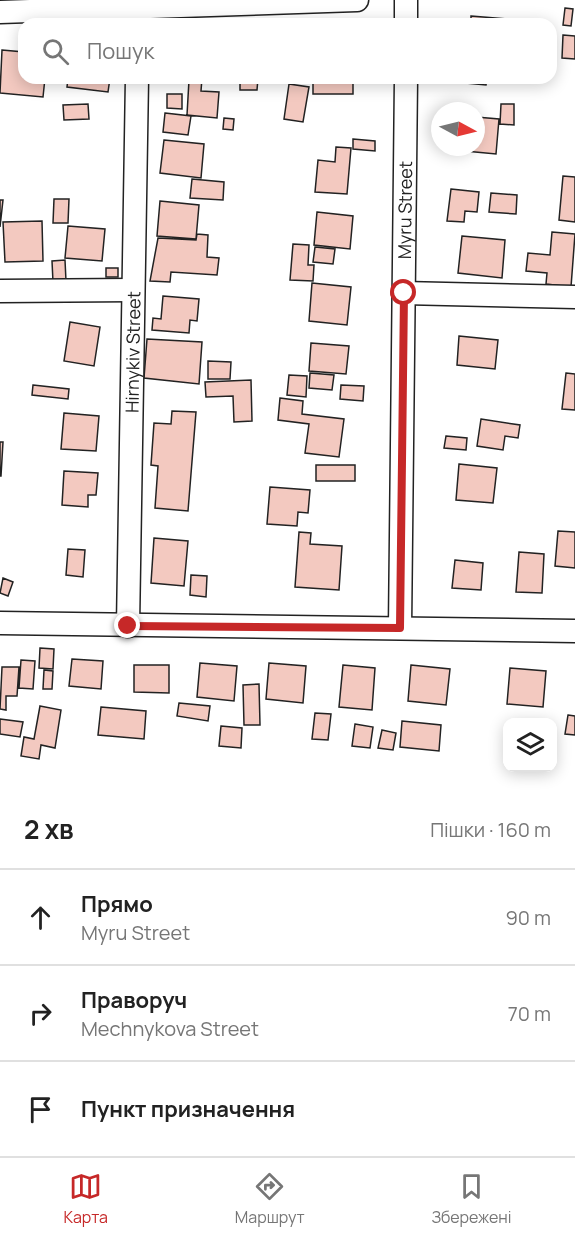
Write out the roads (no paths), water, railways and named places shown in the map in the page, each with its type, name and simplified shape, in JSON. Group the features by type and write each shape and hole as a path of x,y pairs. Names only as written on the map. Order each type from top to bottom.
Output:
{"street":[{"path":"0,12 138,16 357,0"},
{"path":"406,0 406,18"},
{"name":"Hirnykiv Street","path":"128,626 137,84"},
{"name":"Myru Street","path":"400,628 406,84"},
{"path":"0,291 133,290"},
{"path":"404,293 575,297"},
{"path":"0,623 575,631"}]}
